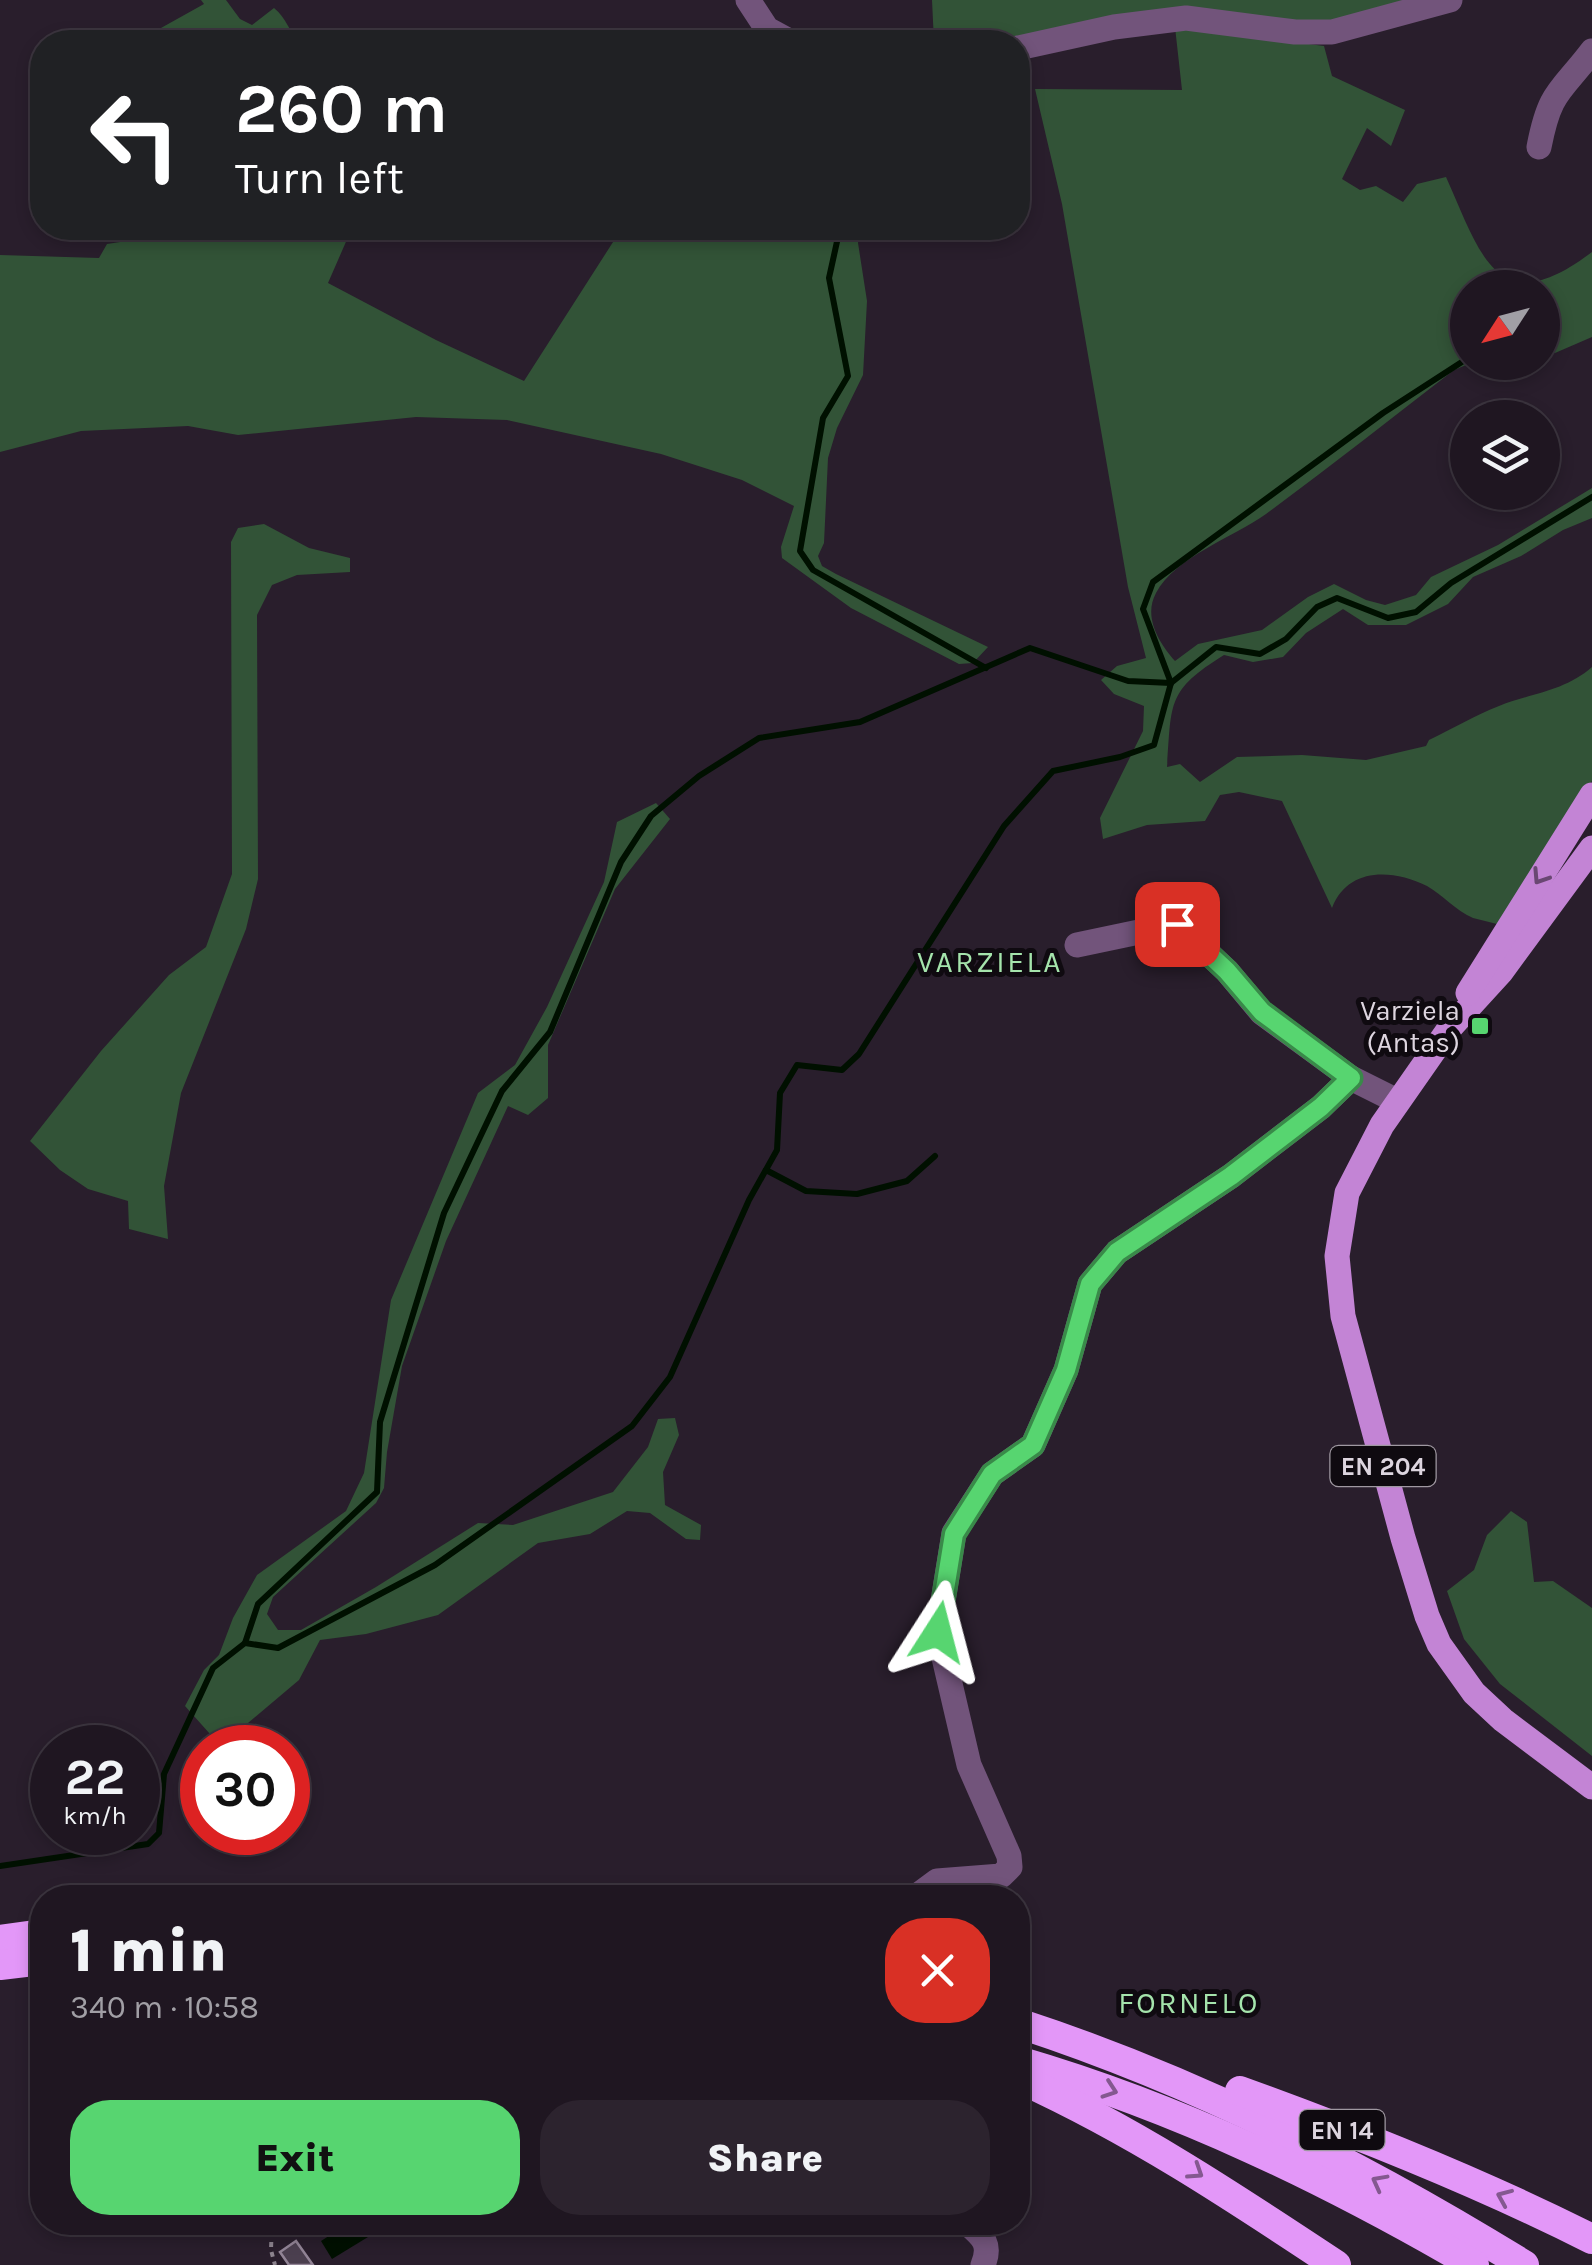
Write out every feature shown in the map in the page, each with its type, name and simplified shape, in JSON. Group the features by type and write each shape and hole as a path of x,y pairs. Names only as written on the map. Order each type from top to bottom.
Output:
{"highway":[{"path":"0,1940 30,1936"},
{"path":"0,1966 30,1962"},
{"name":"EN 14","path":"1030,2028 1190,2073 1307,2115 1533,2209 1592,2239"},
{"name":"EN 14","path":"1084,2045 1210,2096 1298,2138 1454,2221 1524,2265"},
{"name":"EN 14","path":"1030,2064 1163,2108 1251,2147 1366,2204 1474,2265"},
{"path":"1030,2084 1156,2148 1336,2265"}],"main road":[{"name":"EN 204","path":"1449,1029 1592,795"},
{"name":"EN 204","path":"1592,848 1501,972 1449,1029 1397,1101 1350,1184 1341,1212 1337,1256 1344,1316 1427,1616 1455,1669 1474,1693 1503,1720 1592,1787"}],"street":[{"path":"748,0 753,12 770,30"},
{"path":"1030,45 1114,27 1186,18 1296,32 1332,32 1450,0"},
{"path":"1539,147 1546,110 1557,90 1592,51"},
{"path":"1078,945 1177,924 1227,971 1262,1012 1351,1078 1397,1101"},
{"path":"931,1885 936,1881 1001,1876 1010,1867 1010,1856 970,1765 938,1632 954,1534 992,1474 1033,1445 1066,1370 1090,1284 1117,1252 1231,1176 1321,1107 1351,1078"},
{"path":"981,2235 988,2252 982,2265"}],"path":[{"path":"272,2235 275,2265"}],"green space":[{"path":"201,0 226,0 240,19 252,25 274,8 291,30 157,30 204,4"},
{"path":"932,0 1413,0 1338,21 1061,27 1030,35 1030,30 933,30"},
{"path":"1175,27 1324,46 1332,76 1405,110 1391,146 1367,128 1342,179 1360,190 1376,186 1403,202 1417,184 1446,177 1470,232 1495,270 1450,270 1450,373 1266,514 1206,549 1165,580 1152,602 1152,620 1163,646 1175,661 1198,644 1262,630 1308,597 1334,584 1385,605 1416,595 1431,577 1498,545 1592,488 1592,518 1473,577 1448,604 1406,625 1368,625 1343,609 1306,633 1283,657 1253,662 1224,655 1191,679 1176,700 1167,767 1180,764 1200,782 1237,757 1302,755 1366,760 1426,746 1429,740 1482,714 1559,686 1592,667 1592,781 1497,924 1473,918 1427,886 1400,876 1372,875 1360,879 1339,895 1332,908 1282,801 1239,792 1220,795 1205,821 1147,825 1103,839 1100,818 1143,731 1144,706 1114,694 1101,680 1117,666 1146,658 1128,587 1062,204 1035,89 1182,90"},
{"path":"133,240 347,240 328,283 524,381 614,240 858,240 867,301 863,375 837,428 828,458 824,543 818,556 822,566 836,574 988,647 973,663 959,664 851,608 782,558 781,547 794,506 742,480 661,454 507,420 416,417 238,435 188,426 81,431 0,452 0,255 99,258 107,244"},
{"path":"1592,252 1592,337 1560,351 1560,273"},
{"path":"264,524 309,548 350,558 350,572 297,575 272,585 257,615 258,879 246,929 181,1093 164,1186 168,1239 129,1229 128,1201 88,1189 60,1170 30,1141 101,1051 169,975 206,947 232,874 231,542 238,528"},
{"path":"656,803 670,819 615,889 548,1045 548,1098 528,1115 508,1106 446,1241 402,1366 384,1488 376,1503 273,1597 267,1614 278,1630 301,1630 478,1523 513,1525 613,1492 648,1447 658,1419 675,1418 679,1435 663,1472 665,1505 701,1525 700,1540 686,1539 650,1513 627,1511 590,1534 538,1543 438,1615 366,1634 320,1640 299,1680 248,1723 202,1725 185,1706 204,1670 219,1655 233,1618 257,1575 346,1511 364,1473 391,1300 478,1093 515,1065 547,1007 604,882 617,822"},
{"path":"1511,1511 1527,1522 1534,1582 1553,1581 1592,1608 1592,1756 1500,1684 1464,1639 1447,1591 1474,1570 1487,1535"}],"shaded area":[{"path":"330,2235 368,2237 332,2259 321,2241"}],"building":[{"path":"296,2241 313,2265 289,2265 280,2252"}],"waterway":[{"path":"837,240 829,278 848,376 823,418 800,551 813,570 986,668"},
{"path":"245,1643 258,1604 377,1492 380,1422 444,1213 502,1091 550,1032 621,862 651,816 699,776 759,738 860,722 1030,648 1128,681 1171,683 1143,609 1153,582 1383,413 1450,370"},
{"path":"0,1866 148,1844 159,1833 164,1774 213,1668 245,1643 278,1648 435,1565 632,1426 670,1377 749,1200 777,1150 780,1093 797,1065 842,1070 859,1054 1004,826 1053,771 1120,757 1154,745 1171,683 1216,647 1260,654 1286,639 1317,607 1337,598 1388,618 1416,612 1451,583 1592,497"},
{"path":"766,1170 806,1191 857,1194 907,1181 935,1156"}],"place":[{"name":"Varziela (Antas)","path":"1480,1026"}],"district":[{"name":"VARZIELA","path":"990,962"},
{"name":"FORNELO","path":"1189,2003"}],"route":[{"path":"938,1632 954,1534 992,1474 1033,1445 1066,1370 1090,1284 1117,1252 1231,1176 1321,1107 1351,1078 1262,1012 1227,971 1177,924"}]}
